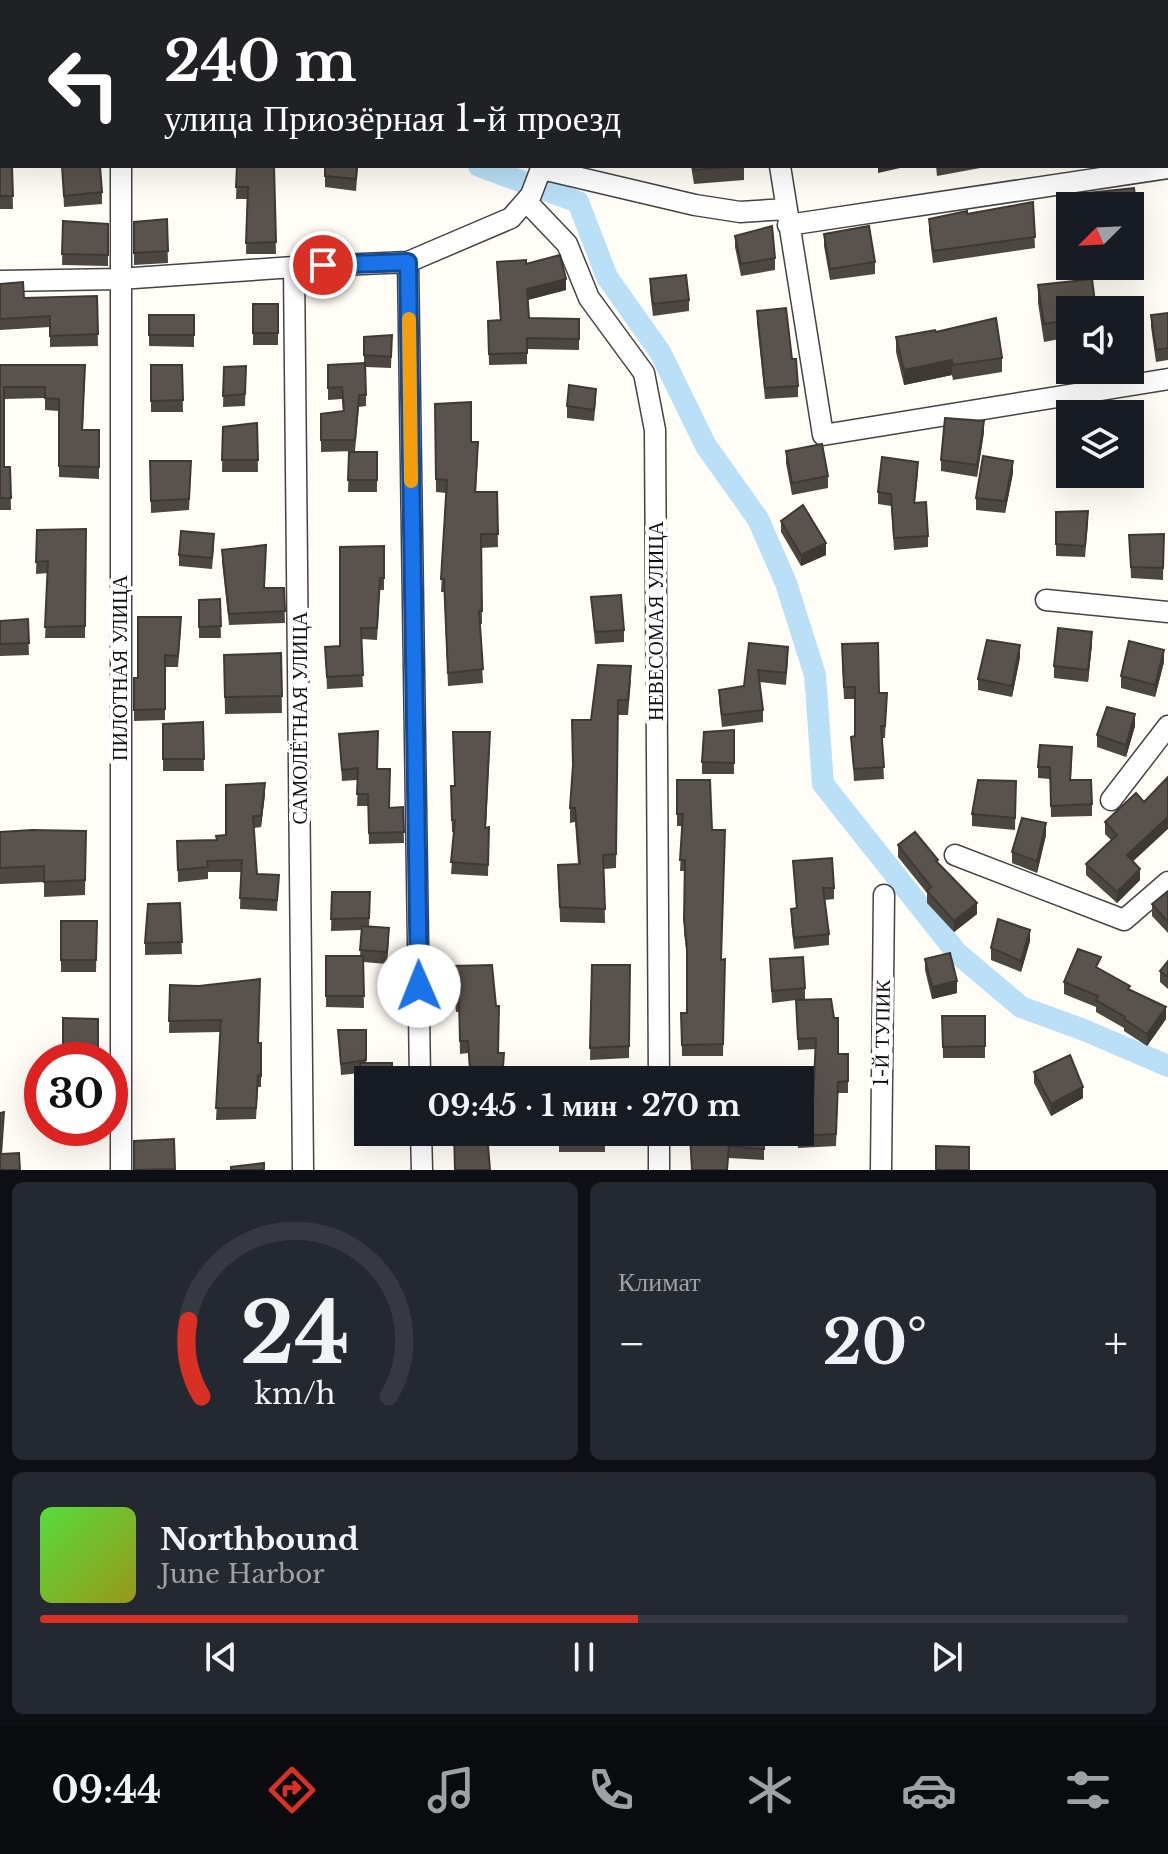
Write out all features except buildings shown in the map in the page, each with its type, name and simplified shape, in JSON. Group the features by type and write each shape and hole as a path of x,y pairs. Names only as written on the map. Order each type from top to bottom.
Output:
{"street":[{"name":"ПИЛОТНАЯ УЛИЦА","path":"121,168 121,1170"},
{"path":"780,168 823,435 1168,379"},
{"path":"0,281 119,279 408,262 511,218 528,198 542,169 695,205 787,217 1168,168"},
{"name":"НЕВЕСОМАЯ УЛИЦА","path":"528,198 567,244 589,298 644,373 655,430 659,1066"},
{"path":"408,262 420,1066"},
{"name":"САМОЛЁТНАЯ УЛИЦА","path":"294,267 303,1170"},
{"path":"1046,600 1168,612"},
{"path":"1111,800 1168,726"},
{"path":"955,855 1124,920 1168,882"},
{"name":"1-Й ТУПИК","path":"881,1170 884,895"},
{"path":"421,1146 422,1170"},
{"path":"659,1146 659,1170"}],"waterway":[{"path":"484,168 578,202 607,277 660,352 706,446 758,519 786,583 815,675 823,784 957,953 1021,1007 1168,1066"}],"slow traffic":[{"path":"409,319 411,481"}],"route":[{"path":"323,265 408,262 419,986"}]}
